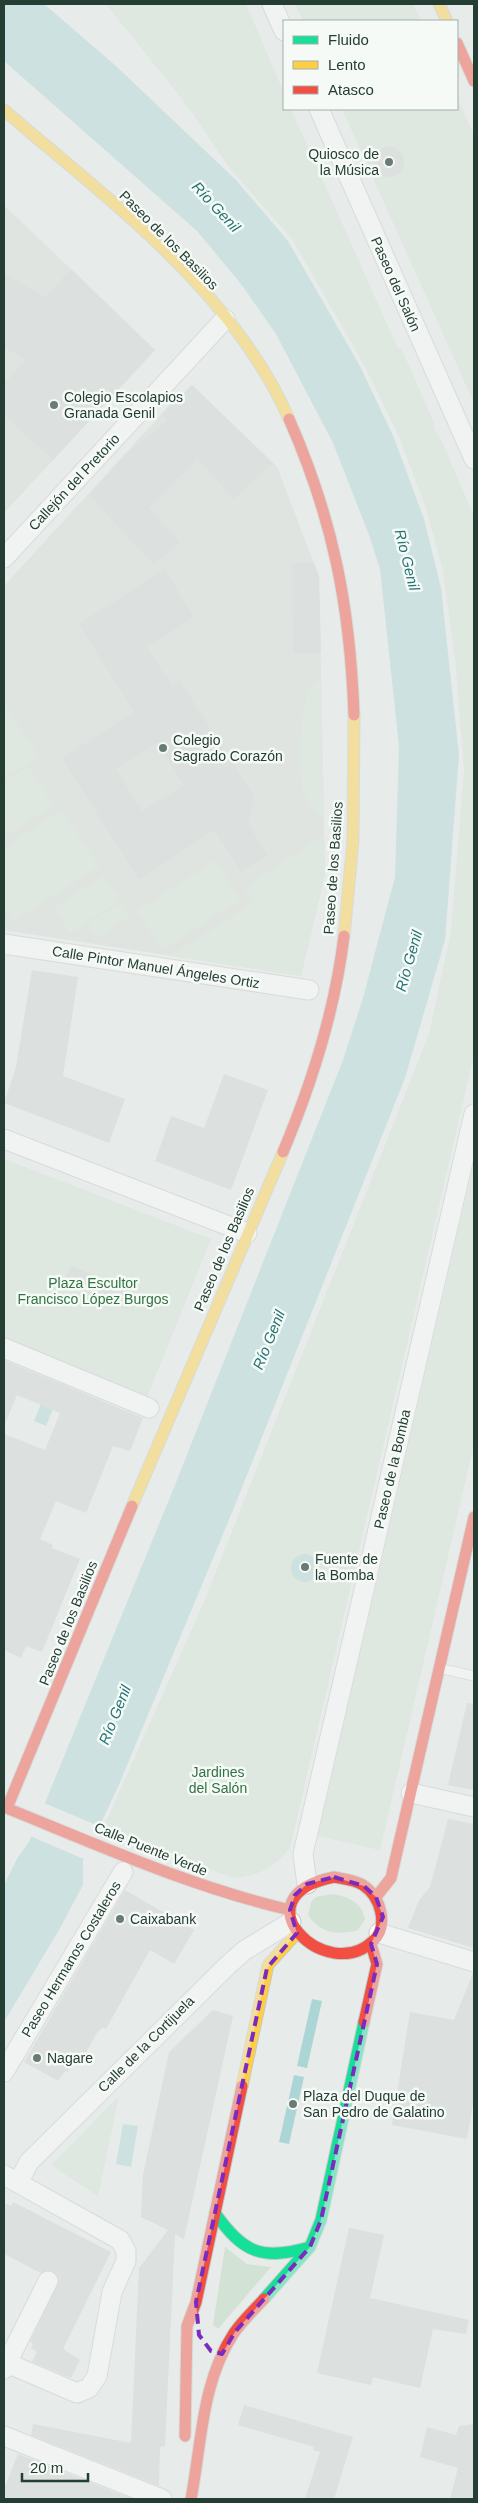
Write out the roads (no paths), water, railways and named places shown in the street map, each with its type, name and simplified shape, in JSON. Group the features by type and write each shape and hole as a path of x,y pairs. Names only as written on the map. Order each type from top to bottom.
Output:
{"main road":[{"path":"439,4 447,20"},
{"path":"458,45 474,81"},
{"name":"Paseo de los Basilios","path":"4,110 130,220 190,278 257,361 283,406 307,456 324,504 338,558 348,615 352,664 354,784 346,924 331,1002 310,1079 285,1148 247,1233 6,1808"},
{"path":"376,1897 391,1878 474,1517"},
{"name":"Calle Puente Verde","path":"6,1808 210,1890 250,1902 293,1922"},
{"path":"334,1877 364,1886 376,1897 383,1917 375,1938 377,1964 370,2000 320,2220 310,2248 216,2352 204,2408 199,2459 190,2499 185,2454 187,2326 196,2302 268,1965 293,1922 294,1895 307,1884 321,1878 334,1877"},
{"path":"293,1922 310,1944 326,1950 342,1953 357,1950 375,1938"},
{"path":"215,2213 227,2232 250,2252 286,2256 310,2248"},
{"path":"196,2302 199,2335"}],"street":[{"path":"272,4 283,29"},
{"name":"Paseo del Salón","path":"319,110 474,459"},
{"name":"Callejón del Pretorio","path":"4,558 225,319"},
{"name":"Calle Pintor Manuel Ángeles Ortiz","path":"4,944 309,990"},
{"name":"Paseo de la Bomba","path":"307,1884 303,1854 474,1114"},
{"path":"4,1138 247,1233"},
{"path":"4,1348 149,1408"},
{"path":"411,1793 474,1807"},
{"name":"Paseo Hermanos Costaleros","path":"4,2072 123,1872"},
{"name":"Calle de la Cortijuela","path":"48,2281 5,2366 76,2393 89,2388 97,2376 112,2292 126,2261 126,2251 120,2240 11,2179 197,1993 245,1950 293,1922"},
{"path":"375,1938 474,1962"},
{"path":"5,2439 162,2499"}],"lane":[{"path":"440,1668 474,1676"}],"water":[{"name":"Río Genil","path":"4,4 44,4 116,66 236,180 288,241 360,366 394,438 424,519 441,588 459,755 445,940 405,1078 233,1510 118,1787 83,1861 83,1885 59,1930 4,2022 4,1885 18,1857 29,1842 175,1485 343,1060 363,998 395,877 399,746 380,569 369,535 333,443 276,334 241,284 197,231 4,61"},
{"path":"43,1399 55,1404 46,1426 34,1421"},
{"name":"Fuente de la Bomba","path":"305,1554 315,1558 319,1568 315,1578 305,1582 295,1578 291,1568 295,1558"},
{"path":"312,1999 322,2001 307,2068 297,2066"},
{"path":"294,2075 304,2077 289,2144 279,2142"},
{"path":"123,2124 138,2126 131,2167 116,2164"}],"place":[{"name":"Quiosco de la Música","path":"389,162"},
{"name":"Colegio Escolapios Granada Genil","path":"54,405"},
{"name":"Colegio Sagrado Corazón","path":"163,748"},
{"name":"Fuente de la Bomba","path":"305,1567"},
{"name":"Caixabank","path":"120,1919"},
{"name":"Nagare","path":"37,2058"},
{"name":"Plaza del Duque de San Pedro de Galatino","path":"293,2104"}],"park label":[{"name":"Plaza Escultor Francisco López Burgos","path":"93,1292"},
{"name":"Jardines del Salón","path":"218,1780"}]}
